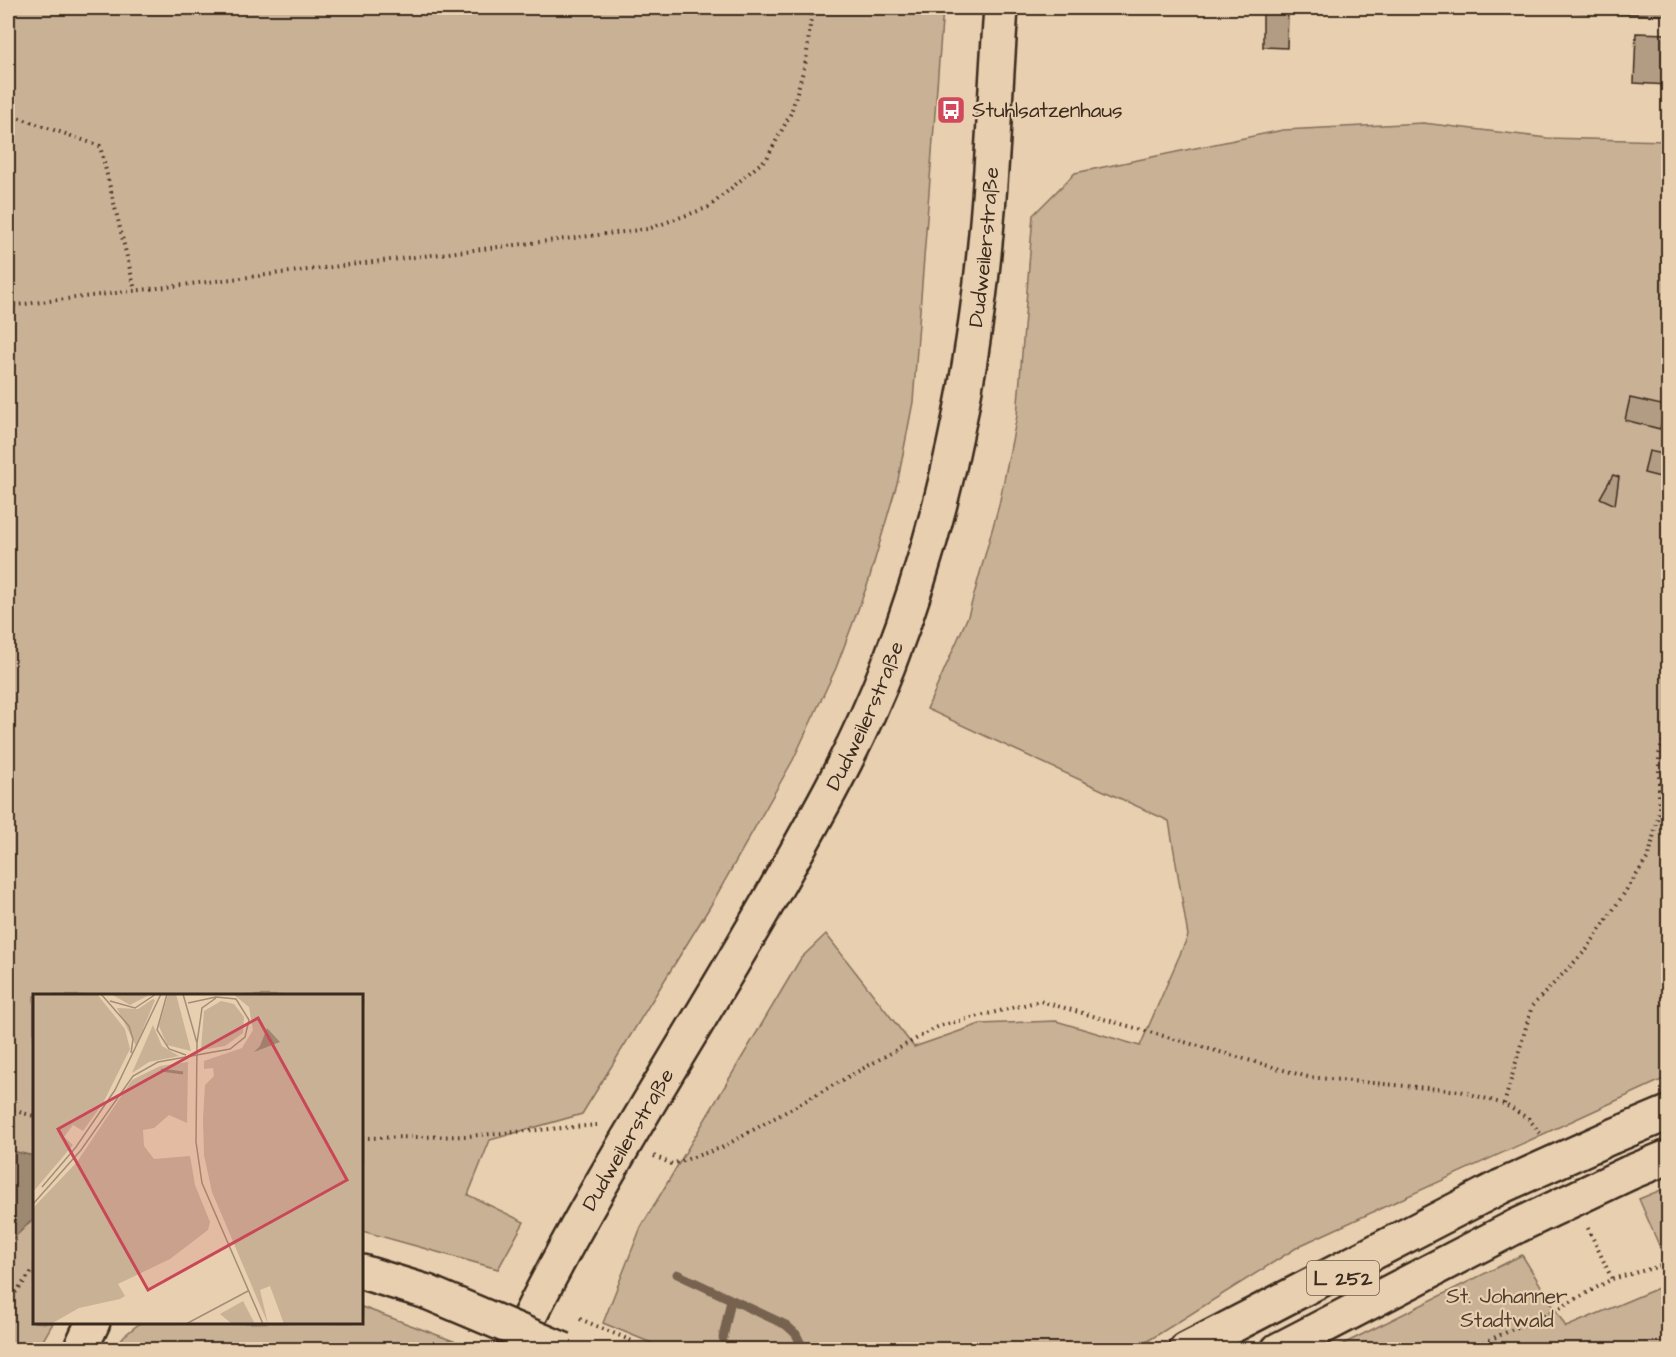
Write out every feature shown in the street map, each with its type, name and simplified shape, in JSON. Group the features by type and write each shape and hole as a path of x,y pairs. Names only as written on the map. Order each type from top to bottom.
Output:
{"main road":[{"name":"Dudweilerstraße","path":"513,1350 541,1291 626,1141 753,930 836,782 888,666 945,491 978,311 1001,8"},
{"name":"L 252","path":"1223,1350 1463,1206 1500,1187 1668,1113"},
{"name":"L 252","path":"1278,1350 1517,1226 1668,1157"},
{"path":"1186,1350 1463,1206"},
{"path":"363,1272 427,1292 564,1350"},
{"path":"80,1350 93,1324"}],"path":[{"path":"8,306 648,229 709,207 767,158 791,113 806,61 812,8"},
{"path":"8,114 100,146 135,290"},
{"path":"1504,1104 1532,1006 1587,949 1649,856 1659,811 1659,754 1668,726"},
{"path":"363,1138 468,1136 595,1124 672,1164 711,1152 939,1026 1040,1001 1308,1077 1460,1091 1504,1104 1529,1119 1541,1135"},
{"path":"8,1109 33,1116"},
{"path":"1587,1226 1612,1279"},
{"path":"1467,1350 1560,1308 1612,1279 1668,1264"},
{"path":"8,1302 33,1270"},
{"path":"579,1319 632,1341"}],"green space":[{"path":"8,8 943,8 913,402 898,480 868,583 836,668 793,760 711,905 582,1114 490,1140 468,1195 524,1222 498,1269 363,1231 363,994 33,994 33,1324 52,1324 38,1349 8,1349"},
{"path":"1423,123 1547,138 1668,141 1668,1077 1301,1245 1135,1349 666,1349 603,1323 641,1227 801,958 826,934 914,1047 980,1024 1056,1021 1140,1046 1188,936 1169,821 927,709 968,616 999,505 1017,416 1033,215 1075,173 1283,130"},
{"path":"1668,1187 1668,1266 1639,1199"},
{"name":"St. Johanner Stadtwald","path":"1522,1255 1566,1327 1668,1284 1668,1349 1333,1349"},
{"path":"363,1307 475,1349 114,1349 124,1336 139,1324 363,1324"}],"shaded area":[{"path":"8,1150 33,1156 33,1219 8,1244"}],"building":[{"path":"1263,8 1288,8 1287,48 1263,47"},
{"path":"1571,8 1668,8 1668,15 1571,12"},
{"path":"1636,33 1668,34 1668,85 1634,83"},
{"path":"1630,398 1666,406 1660,429 1625,420"},
{"path":"1649,451 1668,455 1668,479 1644,473"},
{"path":"1613,475 1619,477 1615,505 1600,498"}],"waterway":[{"path":"677,1274 786,1325 796,1334 804,1350"},
{"path":"723,1338 731,1300"}],"place":[{"name":"Stuhlsatzenhaus","path":"951,110"}]}
